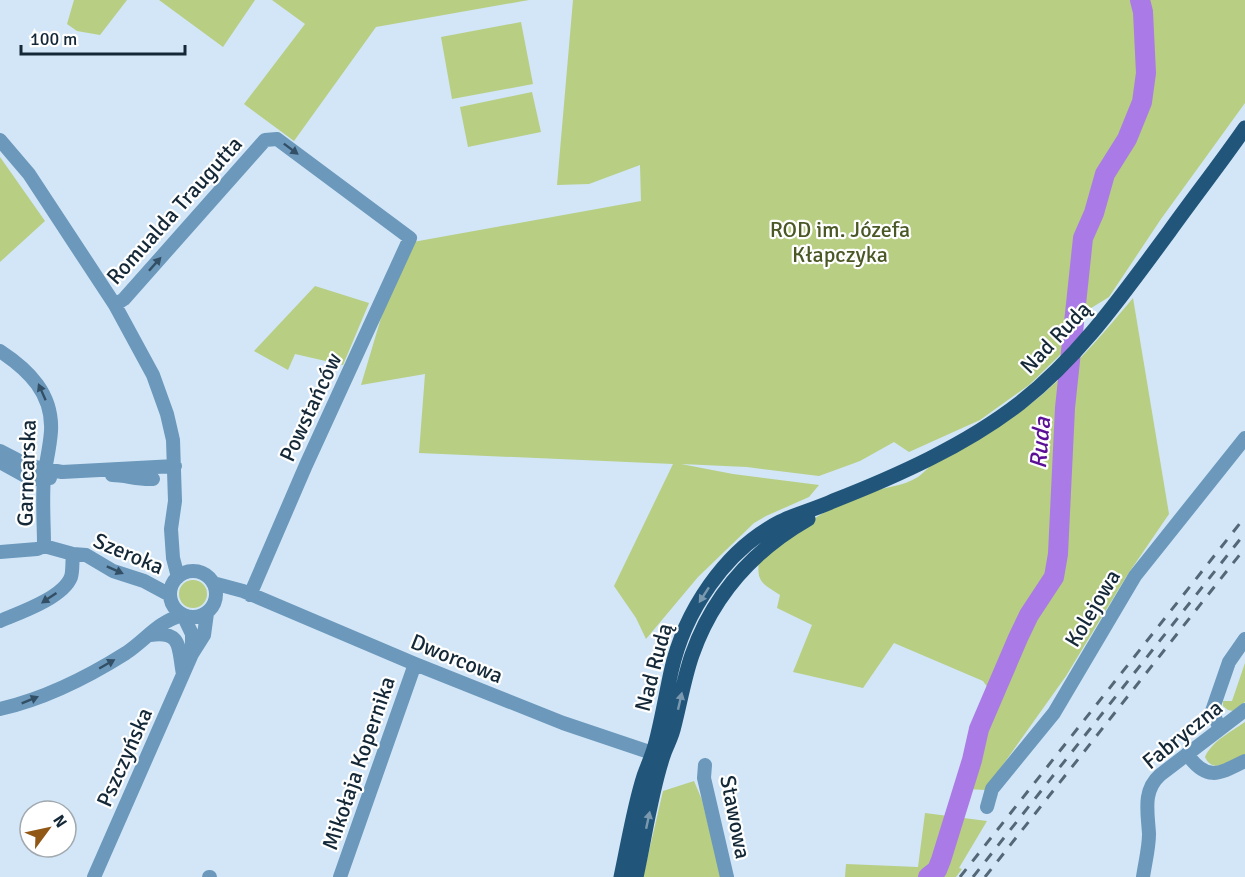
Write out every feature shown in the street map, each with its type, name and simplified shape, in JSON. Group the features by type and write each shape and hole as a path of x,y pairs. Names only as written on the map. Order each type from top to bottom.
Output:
{"main road":[{"name":"Nad Rudą","path":"621,877 644,777 674,729 691,656 710,614 728,586 765,547 832,502 964,440 1019,403 1056,372 1080,348 1117,303 1245,128"},
{"name":"Nad Rudą","path":"636,877 658,756"}],"street":[{"name":"Romualda Traugutta","path":"114,305 124,299 265,140 277,139 410,238"},
{"path":"0,140 29,174 114,305 153,375 167,414 175,466 175,501 171,529 172,558 184,574"},
{"name":"Powstańców","path":"244,592 303,473 410,238"},
{"name":"Garncarska","path":"0,351 20,364 36,380 51,415 45,474 44,546"},
{"name":"Kolejowa","path":"987,807 992,789 1054,713 1135,576 1245,438"},
{"path":"0,451 45,474 102,474 123,475 139,480 153,479"},
{"path":"0,462 31,479 62,472 175,466"},
{"name":"Szeroka","path":"0,552 38,549 44,546 86,555 113,571 144,581 170,595"},
{"path":"0,621 42,603 64,587 71,577 73,554"},
{"path":"0,709 14,706 79,680 127,652 164,622 183,615 195,617 207,613 215,601 216,591 213,583 203,574 184,574 171,588 170,595 173,605 183,615 192,634 192,654"},
{"name":"Dworcowa","path":"213,583 244,592 563,723 658,756"},
{"path":"215,601 244,592"},
{"name":"Pszczyńska","path":"94,877 192,654 204,635 207,613"},
{"path":"150,635 164,633 174,638 178,646 183,674"},
{"path":"1220,729 1212,711 1228,663 1245,639"},
{"name":"Mikołaja Kopernika","path":"340,877 415,664"},
{"name":"Fabryczna","path":"1143,877 1149,834 1150,786 1160,775 1245,710"},
{"path":"1187,754 1192,762 1208,774 1217,774 1245,761"},
{"name":"Stawowa","path":"705,765 704,778 727,877"}],"green space":[{"path":"74,0 127,0 100,35 77,31 67,24"},
{"path":"159,0 255,0 223,47"},
{"path":"272,0 529,0 376,27 294,141 244,104 305,24"},
{"name":"ROD im. Józefa Kłapczyka","path":"573,0 1245,0 1245,103 1161,219 1109,297 1067,323 1063,352 1029,385 980,420 909,452 894,442 860,461 819,476 747,467 681,464 733,474 819,485 809,497 754,523 698,577 646,639 636,618 614,586 673,464 419,453 425,374 361,385 384,308 413,242 641,201 640,165 589,184 557,185"},
{"path":"521,22 533,84 452,99 441,37"},
{"path":"532,92 541,132 468,147 460,107"},
{"path":"0,157 45,221 0,262"},
{"path":"315,286 369,303 343,365 295,354 288,370 254,351"},
{"path":"1133,298 1169,514 1126,577 1066,676 985,790 968,789 983,734 998,702 983,681 894,643 863,688 793,672 812,625 777,608 780,595 760,579 759,561 809,522 836,505 866,493 912,480 939,459 1010,419 1061,378"},
{"path":"193,580 203,584 207,594 203,604 193,608 183,604 179,594 183,584"},
{"path":"1245,663 1245,702 1233,711 1228,710 1223,706 1223,701 1232,701"},
{"path":"1245,722 1245,755 1218,766 1208,762 1205,757 1212,746"},
{"path":"694,781 702,800 721,877 643,877 663,791"},
{"path":"925,813 987,821 956,877 845,877 846,864 918,867"}],"waterway":[{"name":"Ruda","path":"928,877 937,870 941,860 972,760 979,729 1029,615 1054,577 1058,554 1065,408 1083,238 1094,213 1105,174 1127,139 1142,102 1146,73 1143,12 1140,0"}],"railway":[{"path":"960,877 1245,517"},
{"path":"973,877 1245,533"},
{"path":"985,877 1245,548"}]}
